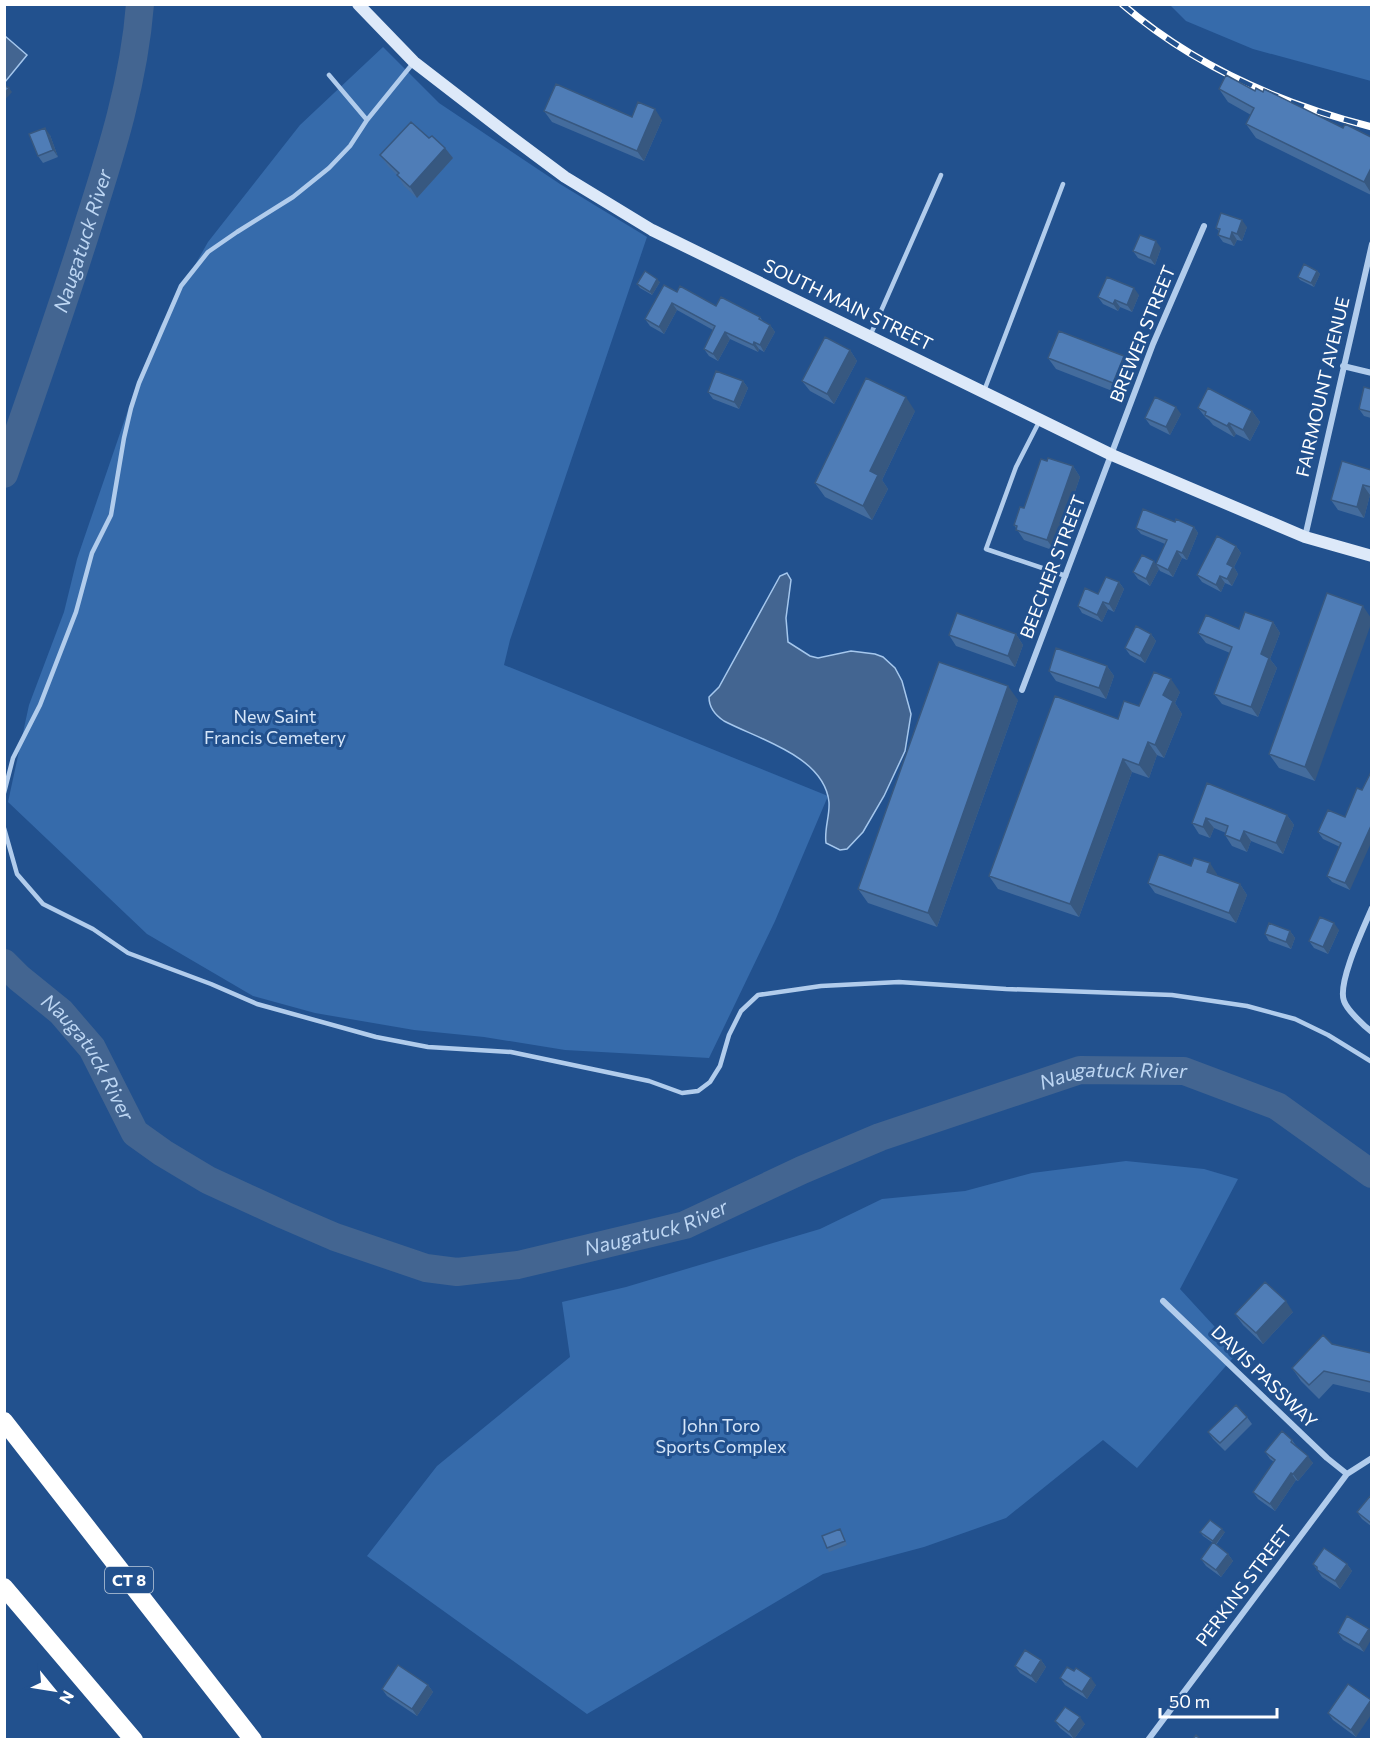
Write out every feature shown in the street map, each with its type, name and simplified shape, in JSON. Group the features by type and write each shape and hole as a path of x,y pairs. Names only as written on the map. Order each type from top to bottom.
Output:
{"highway":[{"name":"CT 8","path":"4,1421 253,1740"},
{"path":"4,1587 134,1740"}],"main road":[{"name":"SOUTH MAIN STREET","path":"358,4 414,62 564,177 652,230 1112,455 1305,537 1371,556"}],"street":[{"name":"BREWER STREET","path":"1112,455 1153,344 1204,226"},
{"name":"FAIRMOUNT AVENUE","path":"1305,537 1371,244"},
{"path":"1343,366 1371,373"},
{"name":"BEECHER STREET","path":"1022,690 1112,455"},
{"path":"1371,908 1344,979 1344,1000 1371,1032"},
{"name":"DAVIS PASSWAY","path":"1162,1301 1327,1458 1347,1474"},
{"name":"PERKINS STREET","path":"1148,1740 1347,1474 1371,1458"}],"lane":[{"path":"4,793 13,758 44,695 76,612 92,554 111,515 123,438 131,408 181,286 208,252 293,197 329,168 350,146 414,62"},
{"path":"329,75 368,120"},
{"path":"870,336 941,175"},
{"path":"984,391 1063,184"},
{"path":"1040,419 1016,468 986,549 1066,576"},
{"path":"4,828 18,874 43,904 93,929 128,953 257,1004 376,1037 428,1047 520,1054 649,1081 682,1093 698,1091 710,1082 720,1066 729,1035 741,1011 758,995 821,986 888,983 1172,995 1247,1006 1294,1019 1328,1035 1371,1062"}],"green space":[{"path":"1170,5 1371,5 1371,81 1253,49 1186,21"},
{"name":"New Saint Francis Cemetery","path":"383,47 439,103 560,184 647,237 510,640 504,665 828,796 775,921 709,1058 565,1050 484,1037 414,1030 315,1013 253,996 147,934 8,802 29,705 64,612 77,559 129,407 161,325 208,242 300,125"},
{"name":"John Toro Sports Complex","path":"1126,1161 1204,1169 1238,1179 1180,1289 1238,1352 1137,1468 1103,1440 1006,1518 924,1547 823,1574 587,1714 367,1556 437,1466 570,1357 562,1302 626,1287 820,1229 882,1199 965,1191 1032,1173"}],"shaded area":[{"path":"5,36 27,55 5,82"},
{"path":"787,573 791,580 786,618 788,642 810,656 818,658 851,651 883,657 895,668 902,681 911,714 905,751 884,796 863,832 847,849 840,850 826,843 829,802 824,786 815,772 803,761 771,742 724,721 713,711 709,701 709,697 719,687 780,576"}],"building":[{"path":"1226,75 1255,91 1256,88 1263,92 1264,89 1343,128 1345,124 1371,137 1371,168 1364,182 1246,124 1254,108 1219,89"},
{"path":"556,84 632,117 638,102 655,109 637,151 544,111"},
{"path":"411,122 445,148 410,187 380,155"},
{"path":"45,128 53,150 38,156 29,134"},
{"path":"1221,213 1242,220 1237,234 1232,232 1230,239 1218,235 1220,229 1216,228"},
{"path":"1140,235 1156,241 1150,258 1133,251"},
{"path":"1304,264 1317,271 1311,283 1298,277"},
{"path":"645,271 657,279 650,292 637,284"},
{"path":"1107,277 1134,288 1127,305 1115,300 1113,304 1098,297"},
{"path":"664,285 677,292 680,286 716,306 721,297 760,317 759,319 770,325 760,345 754,342 753,345 725,332 713,354 704,349 715,326 672,303 659,327 645,319"},
{"path":"1059,331 1124,356 1113,383 1048,358"},
{"path":"825,337 850,350 827,394 802,381"},
{"path":"716,371 743,381 734,402 708,392"},
{"path":"866,378 906,397 870,471 878,475 863,506 815,483"},
{"path":"1364,387 1371,389 1371,412 1359,409"},
{"path":"1208,388 1252,411 1243,430 1229,423 1227,426 1205,415 1206,412 1198,408"},
{"path":"1155,397 1176,407 1166,427 1145,418"},
{"path":"1048,458 1073,466 1047,540 1016,530 1017,526 1014,525 1020,507 1024,508 1041,459 1047,461"},
{"path":"1342,461 1371,470 1371,487 1363,485 1357,507 1331,500"},
{"path":"1143,509 1194,527 1182,553 1177,551 1168,570 1156,564 1167,540 1136,528"},
{"path":"1217,536 1236,546 1227,564 1233,567 1227,579 1220,576 1216,585 1197,575"},
{"path":"1142,555 1154,561 1146,579 1133,572"},
{"path":"1106,577 1119,582 1109,604 1103,602 1097,615 1078,606 1085,588 1098,594"},
{"path":"1327,593 1363,606 1305,767 1269,754"},
{"path":"1245,612 1273,622 1261,654 1269,658 1251,707 1214,694 1232,647 1198,633 1206,615 1239,629"},
{"path":"957,613 1016,634 1008,656 949,635"},
{"path":"1136,626 1151,634 1140,656 1125,648"},
{"path":"1056,648 1107,666 1099,688 1049,671"},
{"path":"939,662 1008,686 928,913 858,889"},
{"path":"1154,672 1171,679 1163,695 1173,701 1155,745 1148,742 1139,765 1123,759 1070,904 989,876 1055,696 1118,719 1124,701 1139,706"},
{"path":"1371,772 1371,826 1345,883 1327,876 1341,843 1318,832 1328,810 1345,817 1357,788 1362,790"},
{"path":"1207,783 1287,815 1276,843 1244,831 1240,841 1225,835 1228,826 1206,818 1203,827 1192,823"},
{"path":"1159,854 1191,866 1194,858 1210,863 1207,872 1240,884 1229,913 1148,883"},
{"path":"1320,917 1334,923 1323,947 1309,941"},
{"path":"1269,923 1290,931 1286,942 1265,934"},
{"path":"1265,1282 1286,1301 1256,1333 1235,1314"},
{"path":"1323,1335 1332,1344 1371,1353 1371,1382 1324,1371 1309,1385 1292,1368"},
{"path":"1236,1405 1247,1417 1220,1443 1208,1432"},
{"path":"1282,1431 1308,1456 1293,1474 1291,1473 1270,1504 1253,1492 1275,1460 1265,1452"},
{"path":"1371,1495 1371,1523 1357,1512"},
{"path":"1210,1520 1222,1529 1213,1541 1200,1532"},
{"path":"840,1529 845,1541 827,1548 822,1536"},
{"path":"1213,1542 1228,1554 1216,1570 1201,1559"},
{"path":"1324,1548 1347,1564 1335,1581 1317,1570 1313,1564"},
{"path":"1347,1616 1369,1629 1359,1645 1338,1633"},
{"path":"1025,1650 1041,1660 1031,1676 1015,1666"},
{"path":"398,1665 428,1685 412,1709 382,1689"},
{"path":"1067,1667 1074,1671 1076,1668 1091,1678 1082,1692 1060,1678"},
{"path":"1348,1684 1371,1700 1351,1730 1328,1713"},
{"path":"1065,1707 1080,1717 1069,1732 1055,1721"}],"waterway":[{"name":"Naugatuck River","path":"4,474 69,285 114,142 133,60 140,4"},
{"name":"Naugatuck River","path":"4,963 61,1012 92,1048 135,1133 208,1180 335,1237 426,1268 457,1272 518,1265 685,1225 802,1170 880,1137 1080,1070 1184,1071 1277,1106 1372,1174"}],"railway":[{"path":"1122,4 1179,46 1240,80 1305,107 1372,127"}]}
